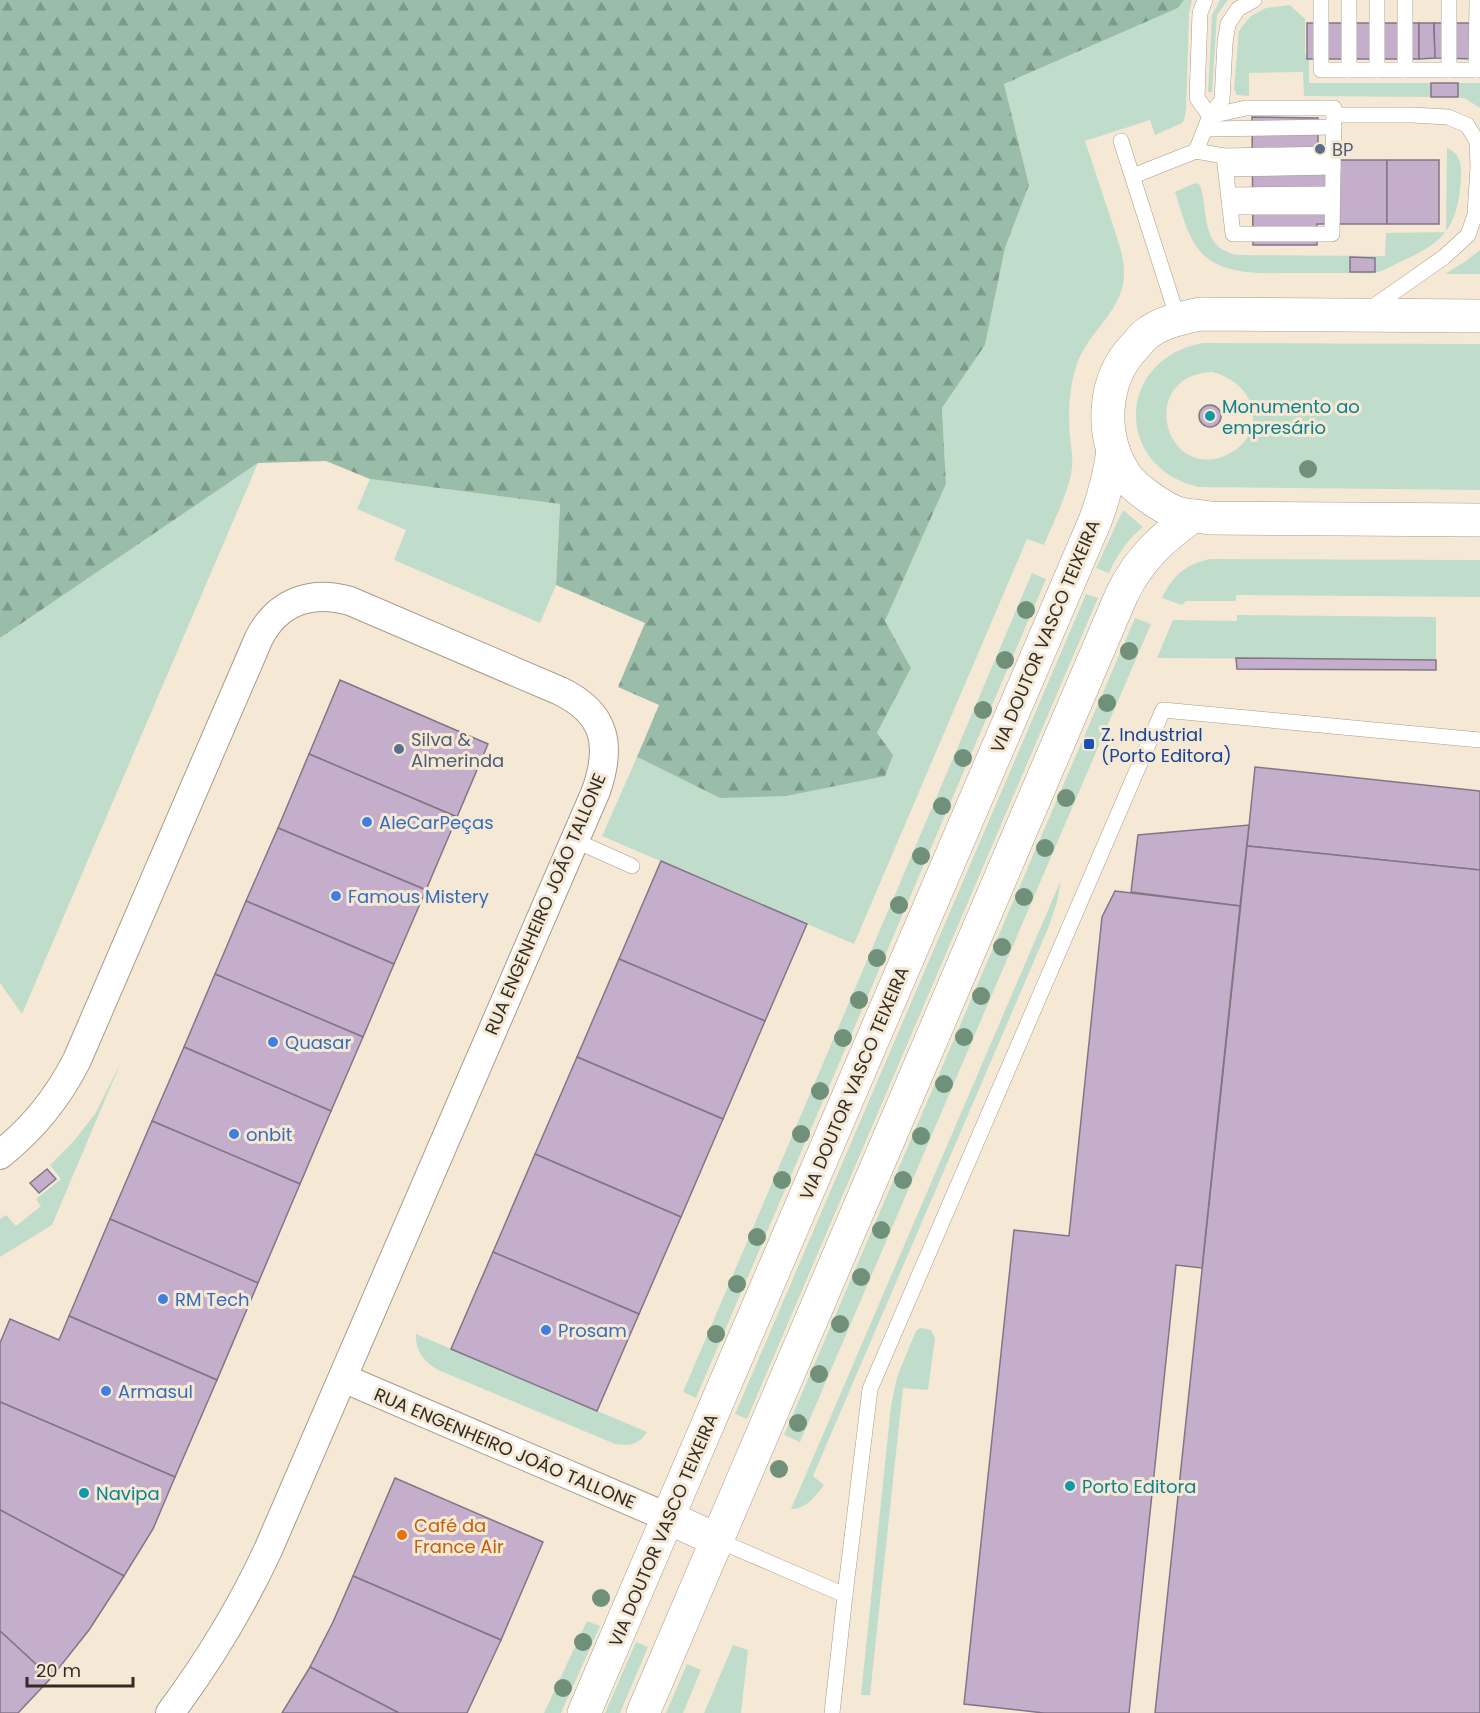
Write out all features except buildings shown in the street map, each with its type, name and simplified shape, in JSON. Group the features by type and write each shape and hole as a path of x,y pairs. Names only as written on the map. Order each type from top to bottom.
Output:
{"main road":[{"path":"1480,316 1200,314 1178,319 1148,332 1129,351 1115,373 1110,393 1108,423 1113,450 1126,477 1154,501 1177,513 1209,518 1480,520"},
{"name":"VIA DOUTOR VASCO TEIXEIRA","path":"585,1713 1095,521 1106,490 1113,450"},
{"path":"643,1713 1126,585 1142,561 1165,536 1193,516"},
{"path":"668,1517 717,1540"}],"street":[{"name":"RUA ENGENHEIRO JOÃO TALLONE","path":"0,1155 33,1125 64,1085 77,1060 259,638 270,620 287,607 307,598 319,596 329,596 350,602 560,691 587,707 602,736 604,758 596,791 255,1577 209,1656 170,1713"},
{"name":"RUA ENGENHEIRO JOÃO TALLONE","path":"343,1378 668,1517"}],"lane":[{"path":"1205,0 1200,13 1197,98 1208,122"},
{"path":"1196,151 1208,122 1222,99 1228,24 1238,9 1254,0"},
{"path":"1321,0 1321,70 1478,70 1477,0"},
{"path":"1349,0 1349,70"},
{"path":"1377,0 1377,70"},
{"path":"1405,0 1405,70"},
{"path":"1449,0 1449,70"},
{"path":"1208,122 1246,108 1334,108 1332,234 1233,234 1225,162"},
{"path":"1334,121 1412,115 1448,117 1467,126 1477,141 1475,215 1468,235 1444,257 1361,315"},
{"path":"1121,141 1178,319"},
{"path":"1133,176 1196,151 1225,162 1333,160"},
{"path":"1229,201 1332,201"},
{"path":"832,1713 870,1389 1163,710 1480,740"},
{"path":"574,840 632,866"},
{"path":"717,1540 845,1595"}],"green space":[{"path":"0,0 1184,0 1178,8 1004,84 1029,185 1005,248 985,345 942,408 946,484 885,621 911,668 877,733 893,755 885,776 786,796 720,798 637,757 659,705 618,687 645,623 556,585 560,504 370,479 326,461 258,463 0,638"},
{"path":"1184,0 1192,0 1189,14 1186,110 1182,123 1155,135 1150,120 1085,141 1119,245 1124,272 1119,298 1083,352 1074,373 1069,409 1072,468 1064,497 1044,545 1027,539 854,944 602,836 637,757 720,798 877,733 911,668 885,621 946,484 942,408 985,345 1005,248 1029,185 1004,84 1178,8"},
{"path":"1220,0 1228,0 1217,15 1212,92 1208,92 1212,15"},
{"path":"1290,5 1305,19 1305,55 1309,55 1309,83 1431,83 1431,97 1304,96 1303,72 1249,73 1249,96 1237,95 1234,89 1239,31 1251,16 1266,8"},
{"path":"1458,83 1480,83 1480,108 1458,97"},
{"path":"1447,148 1457,156 1461,173 1457,208 1446,231"},
{"path":"1195,183 1200,185 1211,237 1225,251 1237,255 1385,256 1386,233 1445,232 1429,247 1377,272 1240,271 1229,269 1210,260 1196,246 1187,229 1175,192"},
{"path":"1480,250 1480,274 1445,274 1466,261"},
{"path":"1203,343 1480,344 1480,490 1198,487 1170,476 1151,458 1139,437 1136,413 1141,390 1154,369 1174,353","holes":["1212,372 1233,381 1247,396 1253,416 1252,427 1245,441 1233,452 1222,457 1201,459 1185,453 1173,440 1167,423 1167,405 1174,389 1189,377"]},
{"path":"258,463 22,1014 0,983 0,638"},
{"path":"370,479 560,504 556,585 540,623 394,560 406,530 357,509"},
{"path":"1123,510 1143,527 1123,548 1109,573 1096,568"},
{"path":"1211,559 1480,560 1480,597 1236,595 1236,601 1186,601 1182,605 1162,598 1170,583 1181,572 1188,567"},
{"path":"1032,573 1046,579 696,1398 683,1392"},
{"path":"1086,594 1098,598 747,1419 735,1414"},
{"path":"1237,615 1436,617 1436,660 1157,658 1173,620 1237,621"},
{"path":"1135,618 1151,624 800,1442 784,1435"},
{"path":"1061,880 1049,926 813,1476 824,1485 805,1505 791,1509"},
{"path":"121,1062 52,1225 0,1257 0,1219 6,1215 16,1226 41,1206 36,1199 61,1179 50,1165 73,1142 95,1114"},
{"path":"921,1328 931,1330 935,1338 928,1390 903,1388 870,1695 861,1695 891,1406 897,1377 915,1333"},
{"path":"416,1334 647,1432 641,1440 633,1444 615,1444 438,1370 421,1355"},
{"path":"587,1621 600,1626 561,1713 544,1713"},
{"path":"636,1642 648,1647 620,1713 605,1713"},
{"path":"733,1645 748,1650 741,1713 704,1713"},
{"path":"687,1664 701,1670 683,1713 666,1713"}],"place":[{"name":"BP","path":"1320,149"},
{"name":"Monumento ao empresário","path":"1210,416"},
{"name":"Z. Industrial (Porto Editora)","path":"1089,744"},
{"name":"Silva & Almerinda","path":"399,749"},
{"name":"AleCarPeças","path":"367,822"},
{"name":"Famous Mistery","path":"336,896"},
{"name":"Quasar","path":"273,1042"},
{"name":"onbit","path":"234,1134"},
{"name":"RM Tech","path":"163,1299"},
{"name":"Prosam","path":"546,1330"},
{"name":"Armasul","path":"106,1391"},
{"name":"Porto Editora","path":"1070,1486"},
{"name":"Navipa","path":"84,1493"},
{"name":"Café da France Air","path":"402,1535"}]}
